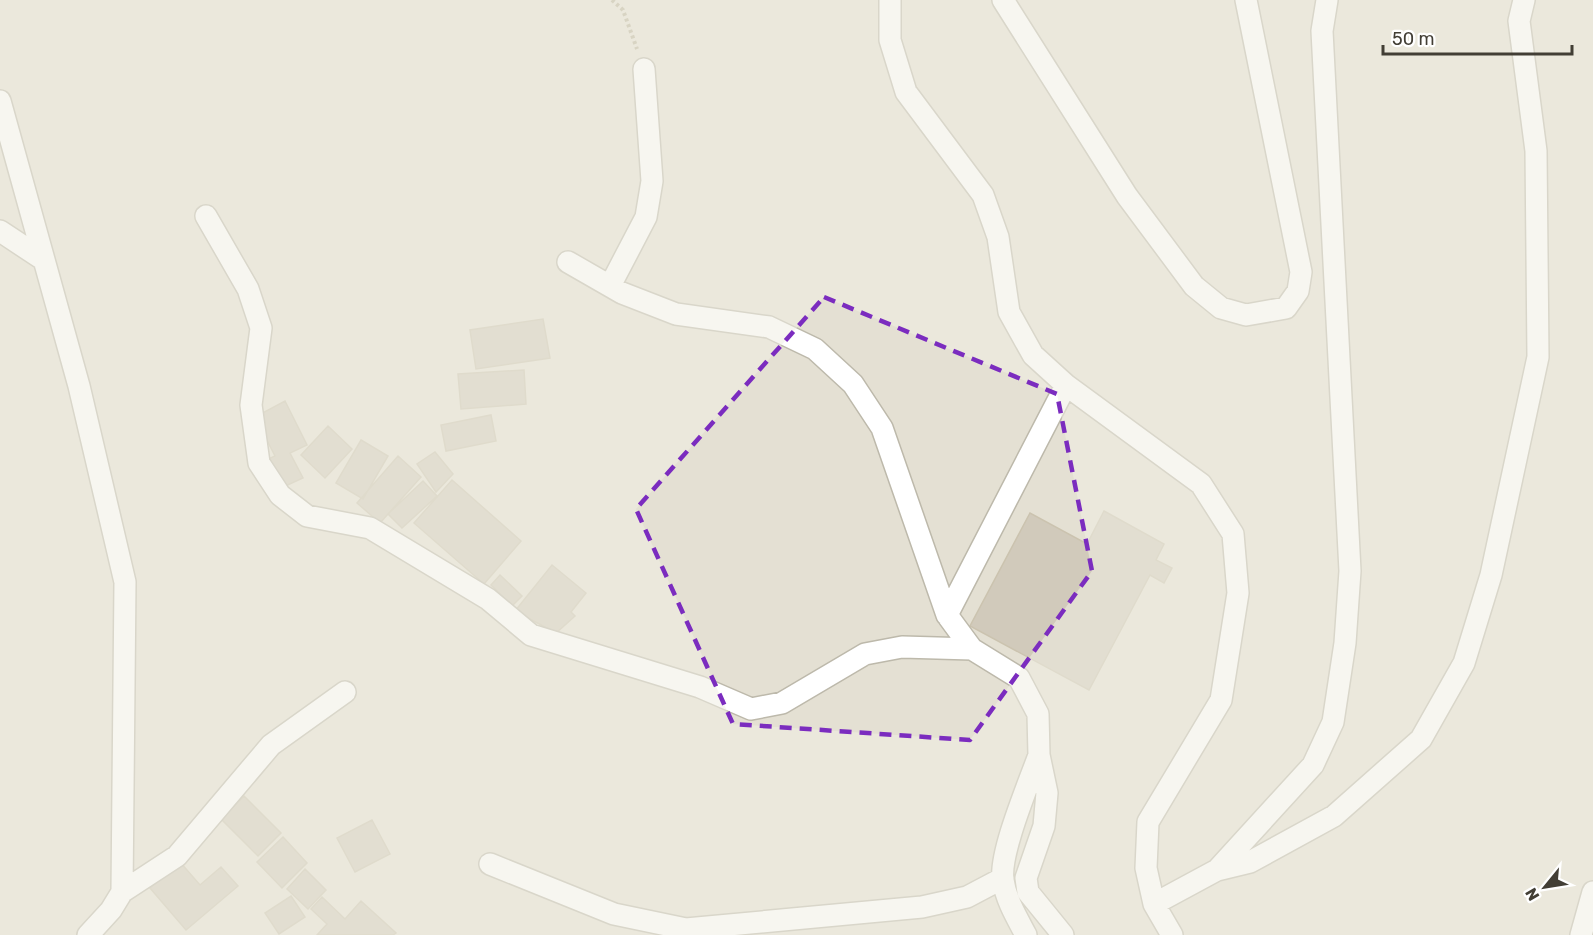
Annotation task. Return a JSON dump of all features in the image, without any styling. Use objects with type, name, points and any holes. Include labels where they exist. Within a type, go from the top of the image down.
[{"type":"street","points":[[890,0],[890,40],[906,92],[983,195],[998,237],[1009,312],[1034,355],[1066,385],[1201,484],[1233,534],[1238,593],[1221,700],[1149,822],[1146,868],[1154,904],[1172,935]]},
{"type":"street","points":[[1004,0],[1127,196],[1194,286],[1221,308],[1246,315],[1286,308],[1298,291],[1301,272],[1246,0]]},
{"type":"street","points":[[1217,870],[1313,765],[1333,722],[1345,643],[1350,571],[1322,31],[1327,0]]},
{"type":"street","points":[[1154,904],[1217,870],[1250,862],[1334,816],[1421,739],[1464,663],[1491,575],[1538,357],[1536,152],[1519,21],[1524,0]]},
{"type":"street","points":[[610,286],[646,217],[650,190],[644,69]]},
{"type":"street","points":[[0,101],[79,386],[125,582],[122,892]]},
{"type":"street","points":[[206,216],[248,289],[261,328],[252,405],[259,463],[280,495],[307,516],[370,528],[488,599],[531,635],[700,687],[751,709],[782,703],[865,654],[902,647],[972,649]]},
{"type":"street","points":[[0,231],[44,260]]},
{"type":"street","points":[[568,262],[621,293],[676,314],[769,327],[815,349],[853,384],[882,428],[947,615],[972,649],[1019,678],[1038,714],[1039,755],[1047,793],[1044,826],[1026,878],[1028,892],[1063,935]]},
{"type":"street","points":[[947,615],[1066,385]]},
{"type":"street","points":[[88,935],[111,910],[122,892],[177,856],[271,745],[345,693]]},
{"type":"street","points":[[1026,935],[1011,908],[1003,878],[1011,832],[1039,755]]},
{"type":"street","points":[[490,864],[614,914],[686,932],[922,907],[967,897],[1003,878]]},
{"type":"street","points":[[1581,935],[1593,892]]},
{"type":"path","points":[[612,0],[623,10],[644,69]]},
{"type":"highlighted area","points":[[824,297],[1057,394],[1092,571],[970,740],[733,724],[636,509]]},
{"type":"shaded area","points":[[0,0],[1593,0],[1593,935],[0,935]]},
{"type":"building","points":[[543,319],[550,358],[476,369],[470,330]]},
{"type":"building","points":[[524,370],[526,404],[461,409],[458,374]]},
{"type":"building","points":[[285,401],[307,445],[290,453],[303,478],[281,488],[262,462],[275,456],[255,417]]},
{"type":"building","points":[[491,415],[496,441],[446,451],[441,425]]},
{"type":"building","points":[[328,426],[352,449],[325,478],[301,455]]},
{"type":"building","points":[[361,440],[388,456],[363,499],[336,483]]},
{"type":"building","points":[[435,452],[453,474],[436,492],[417,464]]},
{"type":"building","points":[[398,456],[421,477],[380,523],[357,503]]},
{"type":"building","points":[[452,480],[521,541],[484,584],[414,523]]},
{"type":"building","points":[[423,481],[437,496],[402,528],[388,514]]},
{"type":"building","points":[[1104,511],[1164,544],[1156,560],[1172,568],[1164,583],[1150,575],[1089,690],[970,626],[1030,513],[1087,544]]},
{"type":"building","points":[[552,565],[586,593],[571,612],[575,616],[556,633],[515,611]]},
{"type":"building","points":[[500,575],[522,596],[512,606],[491,585]]},
{"type":"building","points":[[244,796],[281,833],[258,856],[221,819]]},
{"type":"building","points":[[372,820],[390,854],[355,872],[337,838]]},
{"type":"building","points":[[283,837],[307,863],[282,888],[257,862]]},
{"type":"building","points":[[180,862],[200,885],[221,867],[238,886],[186,930],[150,888]]},
{"type":"building","points":[[305,869],[326,890],[308,909],[287,889]]},
{"type":"building","points":[[291,896],[305,917],[279,934],[265,913]]},
{"type":"building","points":[[322,897],[345,919],[361,901],[396,933],[393,935],[317,935],[327,924],[311,909]]}]
